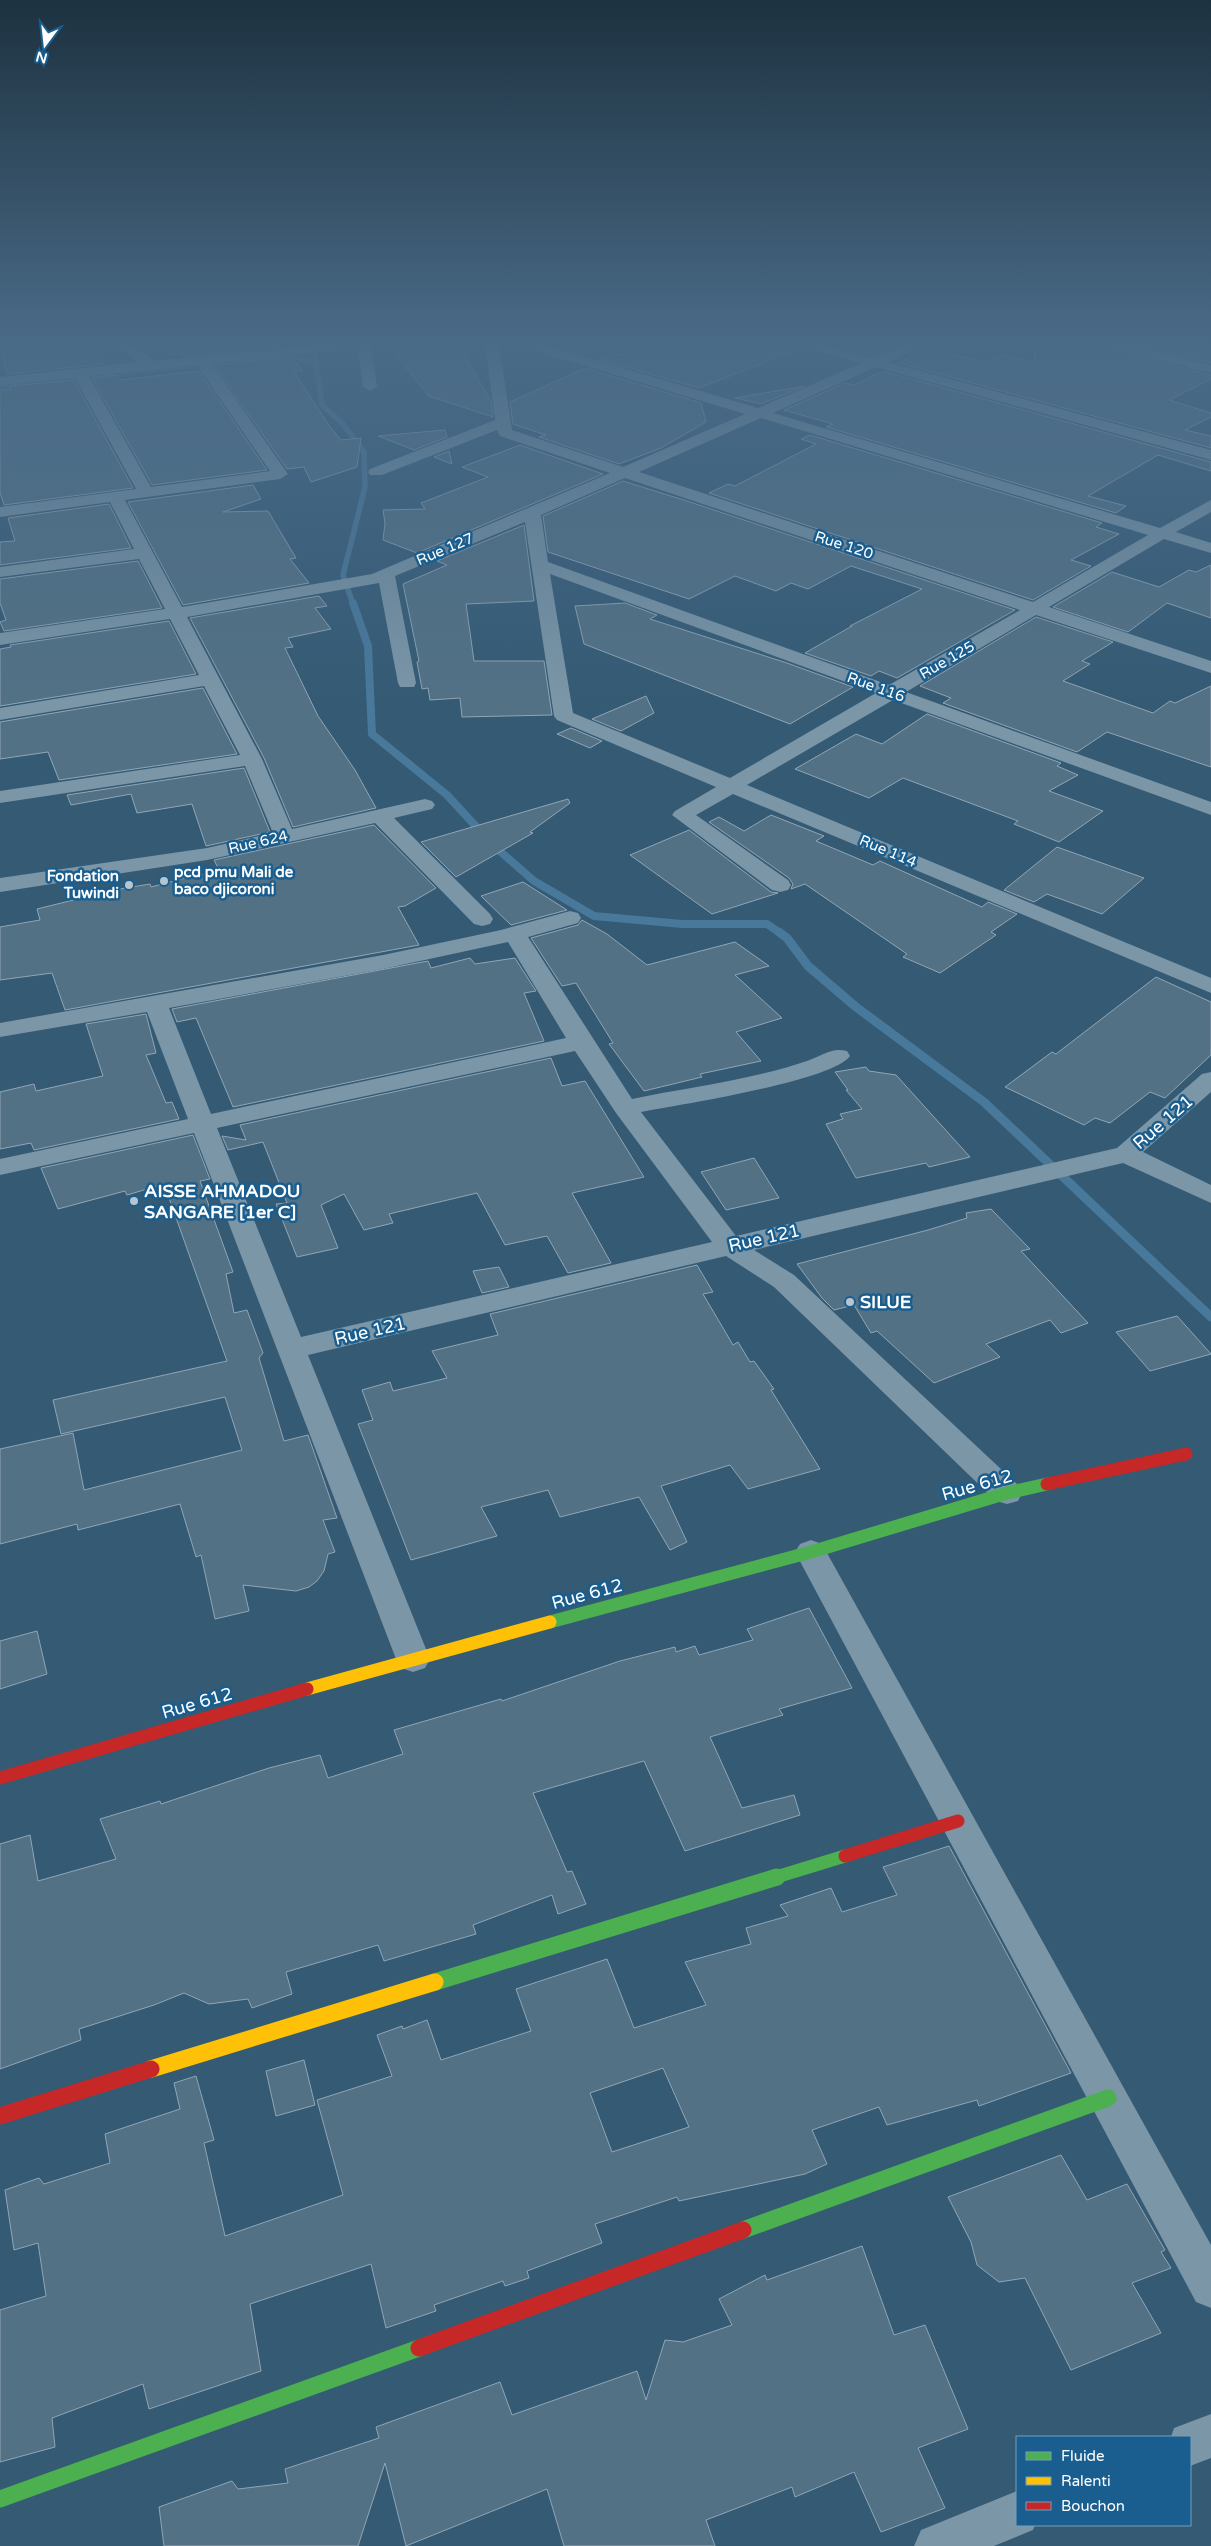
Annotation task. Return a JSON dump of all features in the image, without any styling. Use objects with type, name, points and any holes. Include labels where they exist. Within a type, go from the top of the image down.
[{"type":"street","points":[[130,463],[146,492]]},
{"type":"street","points":[[0,512],[280,474],[272,463]]},
{"type":"street","points":[[376,472],[399,463]]},
{"type":"street","name":"Rue 120","points":[[596,463],[1211,667]]},
{"type":"street","name":"Rue 127","points":[[0,639],[177,613],[367,580],[386,574],[532,513],[645,463]]},
{"type":"street","points":[[928,463],[1211,548]]},
{"type":"street","points":[[115,496],[252,759],[284,835]]},
{"type":"street","name":"Rue 125","points":[[780,884],[682,815],[1211,506]]},
{"type":"street","points":[[532,513],[541,565]]},
{"type":"street","points":[[0,572],[144,553]]},
{"type":"street","name":"Rue 116","points":[[541,565],[1211,810]]},
{"type":"street","name":"Rue 114","points":[[541,565],[564,716],[1211,986]]},
{"type":"street","points":[[386,574],[407,683]]},
{"type":"street","points":[[0,714],[212,679]]},
{"type":"street","points":[[0,797],[252,759]]},
{"type":"street","name":"Rue 624","points":[[0,885],[83,871],[207,854],[284,835],[381,817],[425,805]]},
{"type":"street","points":[[381,817],[482,919]]},
{"type":"street","points":[[0,1030],[279,982],[515,935],[570,918]]},
{"type":"street","points":[[515,935],[581,1042],[625,1108],[729,1246],[784,1282],[1007,1493]]},
{"type":"street","points":[[155,1002],[413,1659]]},
{"type":"street","points":[[0,1167],[581,1042]]},
{"type":"street","points":[[625,1108],[768,1079],[817,1066],[838,1056]]},
{"type":"street","name":"Rue 121","points":[[292,1349],[1126,1154],[1211,1080]]},
{"type":"street","points":[[1126,1154],[1211,1195]]},
{"type":"street","name":"Rue 612","points":[[0,1778],[413,1659],[811,1552],[1007,1493],[1186,1454]]},
{"type":"street","points":[[811,1552],[1211,2287]]},
{"type":"street","points":[[0,2116],[958,1821]]},
{"type":"street","points":[[0,2499],[1108,2098]]},
{"type":"street","points":[[1191,2444],[1211,2436]]},
{"type":"street","points":[[936,2546],[1016,2514]]},
{"type":"building","points":[[0,463],[119,463],[133,488],[4,505],[0,493]]},
{"type":"building","points":[[140,463],[262,463],[267,470],[152,485]]},
{"type":"building","points":[[283,463],[358,463],[357,467],[311,482],[304,467],[287,469]]},
{"type":"building","points":[[473,463],[571,463],[603,474],[417,553],[383,540],[385,523],[383,510],[425,509],[421,503],[488,477],[462,467]]},
{"type":"building","points":[[780,463],[902,463],[1102,523],[1096,527],[1119,534],[1071,560],[1091,566],[1033,600],[709,493],[728,484],[735,486]]},
{"type":"building","points":[[947,463],[1145,463],[1088,496],[1126,506],[1116,513]]},
{"type":"building","points":[[1184,463],[1211,463],[1211,471]]},
{"type":"building","points":[[623,481],[1015,610],[897,678],[879,671],[871,676],[805,653],[852,626],[850,626],[922,589],[851,566],[808,589],[791,583],[776,591],[735,576],[689,599],[548,552],[543,516]]},
{"type":"building","points":[[253,485],[261,499],[223,512],[268,511],[296,558],[290,559],[309,583],[183,605],[128,502]]},
{"type":"building","points":[[109,504],[131,548],[0,565],[0,542],[15,541],[8,518]]},
{"type":"building","points":[[524,525],[534,601],[466,604],[474,661],[544,661],[552,715],[462,717],[460,698],[430,700],[428,688],[422,689],[417,662],[419,661],[403,584],[447,565],[437,561]]},
{"type":"building","points":[[138,561],[162,608],[4,631],[0,622],[6,620],[0,603],[0,579]]},
{"type":"building","points":[[1211,565],[1211,618],[1167,603],[1128,632],[1053,607],[1112,572],[1159,587],[1189,570],[1196,572]]},
{"type":"building","points":[[319,596],[327,606],[315,608],[331,629],[288,638],[293,647],[285,648],[318,716],[355,770],[376,808],[293,827],[264,758],[190,618]]},
{"type":"building","points":[[625,603],[657,615],[650,619],[787,663],[853,687],[790,724],[584,644],[575,606]]},
{"type":"building","points":[[1036,617],[1113,642],[1082,661],[1090,664],[1063,681],[1153,713],[1170,701],[1175,703],[1211,686],[1211,767],[1107,732],[1077,752],[943,703],[951,698],[920,686]]},
{"type":"building","points":[[169,621],[196,674],[0,706],[0,649],[11,647],[10,645]]},
{"type":"building","points":[[203,688],[237,754],[59,780],[48,752],[0,759],[0,722]]},
{"type":"building","points":[[646,696],[654,713],[621,731],[592,719]]},
{"type":"building","points":[[927,714],[1061,763],[1057,766],[1078,775],[1049,791],[1103,811],[1059,842],[1014,824],[1018,821],[903,778],[869,798],[795,769],[856,734],[882,744]]},
{"type":"building","points":[[571,728],[602,741],[590,748],[557,734]]},
{"type":"building","points":[[244,768],[270,832],[206,846],[192,804],[137,813],[131,794],[71,805],[67,795]]},
{"type":"building","points":[[568,799],[570,803],[530,832],[533,833],[456,877],[421,842]]},
{"type":"building","points":[[771,815],[824,836],[816,841],[873,865],[880,861],[982,907],[988,902],[1017,914],[991,932],[996,935],[940,973],[903,957],[907,954],[805,884],[791,889],[793,884],[789,878],[709,822],[719,817],[744,831]]},
{"type":"building","points":[[374,825],[436,888],[405,906],[398,907],[419,945],[65,1010],[52,973],[0,980],[0,927],[40,920],[37,909],[114,890],[150,884],[151,887],[197,875],[216,873],[215,871],[219,870],[214,860]]},
{"type":"building","points":[[689,830],[771,892],[778,893],[712,914],[630,855]]},
{"type":"building","points":[[1057,847],[1144,878],[1102,914],[1047,894],[1034,902],[1004,890]]},
{"type":"building","points":[[523,882],[567,910],[511,925],[481,896]]},
{"type":"building","points":[[582,920],[607,934],[647,965],[735,942],[769,966],[735,975],[782,1018],[736,1032],[761,1061],[700,1074],[702,1077],[644,1091],[609,1044],[613,1043],[576,983],[562,986],[531,938],[578,925]]},
{"type":"building","points":[[470,958],[475,964],[515,958],[536,991],[524,993],[544,1041],[233,1107],[196,1018],[177,1022],[172,1009],[428,961],[431,968]]},
{"type":"building","points":[[1156,977],[1211,1002],[1211,1055],[1165,1098],[1150,1092],[1110,1123],[1095,1118],[1084,1125],[1005,1087],[1052,1052],[1056,1054]]},
{"type":"building","points":[[146,1014],[156,1053],[146,1055],[166,1103],[172,1102],[179,1119],[34,1150],[31,1143],[0,1149],[0,1092],[34,1084],[36,1091],[103,1076],[86,1024]]},
{"type":"building","points":[[551,1058],[562,1086],[585,1081],[644,1177],[572,1193],[611,1263],[568,1273],[547,1236],[505,1245],[477,1193],[389,1214],[393,1223],[364,1230],[344,1194],[321,1205],[338,1248],[297,1257],[276,1204],[287,1203],[263,1142],[228,1150],[222,1136],[246,1140],[240,1125]]},
{"type":"building","points":[[866,1067],[869,1071],[896,1075],[970,1157],[929,1167],[926,1163],[856,1178],[826,1124],[843,1119],[840,1114],[862,1109],[846,1090],[848,1090],[835,1072]]},
{"type":"building","points":[[193,1135],[210,1179],[200,1181],[233,1272],[226,1274],[234,1313],[247,1310],[263,1353],[259,1358],[284,1441],[308,1435],[337,1518],[323,1520],[335,1552],[328,1554],[324,1571],[317,1581],[309,1587],[296,1591],[243,1585],[249,1611],[215,1619],[201,1555],[196,1557],[180,1504],[78,1530],[77,1524],[0,1544],[0,1449],[73,1433],[84,1490],[242,1450],[225,1397],[61,1434],[53,1400],[227,1361],[164,1184],[127,1195],[125,1191],[58,1209],[41,1168]]},
{"type":"building","points":[[754,1158],[779,1198],[726,1210],[701,1172]]},
{"type":"building","points":[[991,1209],[1030,1249],[1021,1251],[1088,1323],[1061,1333],[1050,1320],[986,1344],[1000,1357],[934,1383],[877,1331],[871,1333],[854,1305],[834,1310],[822,1298],[797,1264],[928,1230],[967,1218],[966,1213]]},
{"type":"building","points":[[697,1265],[713,1292],[703,1294],[733,1345],[738,1342],[750,1362],[754,1361],[774,1389],[771,1390],[820,1469],[748,1489],[730,1465],[661,1486],[687,1542],[670,1550],[639,1497],[560,1517],[548,1490],[481,1507],[497,1536],[411,1560],[358,1424],[373,1420],[362,1390],[390,1382],[393,1391],[447,1378],[432,1351],[498,1335],[490,1314]]},
{"type":"building","points":[[499,1267],[509,1287],[482,1293],[473,1271]]},
{"type":"building","points":[[1177,1316],[1211,1354],[1150,1371],[1116,1332]]},
{"type":"building","points":[[809,1608],[852,1688],[779,1709],[783,1715],[710,1737],[742,1808],[794,1795],[800,1815],[685,1851],[644,1761],[533,1793],[567,1872],[572,1871],[586,1904],[558,1914],[552,1895],[473,1925],[476,1934],[384,1961],[378,1945],[286,1972],[292,1994],[252,2008],[248,1999],[209,2004],[184,1993],[154,2005],[79,2029],[81,2040],[0,2069],[0,1844],[30,1835],[38,1881],[116,1859],[100,1819],[160,1801],[161,1804],[269,1768],[320,1755],[328,1778],[403,1754],[394,1730],[501,1699],[502,1701],[620,1661],[675,1647],[676,1652],[695,1646],[699,1655],[753,1640],[747,1629]]},
{"type":"building","points":[[37,1631],[47,1674],[0,1689],[0,1641]]},
{"type":"building","points":[[949,1846],[1071,2073],[979,2106],[977,2100],[887,2125],[879,2107],[812,2130],[827,2164],[805,2174],[679,2201],[677,2197],[595,2224],[602,2243],[527,2271],[529,2278],[505,2286],[503,2281],[434,2305],[436,2311],[386,2328],[371,2264],[250,2304],[261,2371],[149,2409],[143,2384],[52,2418],[55,2447],[0,2462],[0,2310],[46,2296],[38,2243],[14,2250],[5,2190],[39,2178],[44,2184],[110,2163],[105,2134],[180,2109],[174,2083],[196,2076],[214,2140],[204,2143],[225,2236],[343,2195],[317,2100],[392,2076],[377,2035],[402,2026],[403,2029],[427,2020],[441,2060],[531,2031],[516,1989],[607,1959],[634,2028],[706,2005],[685,1962],[751,1944],[746,1928],[788,1916],[780,1905],[831,1888],[842,1912],[897,1895],[883,1867]],"holes":[[[663,2068],[689,2127],[612,2152],[590,2093]]]},
{"type":"building","points":[[304,2060],[315,2105],[276,2116],[266,2071]]},
{"type":"building","points":[[1061,2155],[1087,2200],[1127,2184],[1165,2250],[1161,2252],[1171,2268],[1132,2283],[1161,2333],[1071,2370],[1025,2278],[999,2282],[977,2265],[971,2242],[948,2197]]},
{"type":"building","points":[[862,2246],[894,2335],[925,2325],[968,2429],[918,2448],[945,2508],[881,2532],[854,2472],[795,2497],[792,2487],[706,2520],[715,2546],[564,2546],[547,2489],[406,2546],[385,2463],[358,2546],[164,2546],[159,2507],[232,2481],[238,2489],[288,2483],[285,2469],[379,2438],[376,2427],[500,2382],[512,2415],[637,2371],[646,2400],[665,2340],[683,2342],[732,2325],[719,2299],[765,2275],[767,2280]]},
{"type":"waterway","points":[[353,604],[343,575],[365,487],[364,463]]},
{"type":"waterway","points":[[353,603],[368,646],[372,734],[447,795],[494,846],[534,881],[594,916],[682,924],[767,924],[780,933]]},
{"type":"waterway","points":[[779,932],[787,938],[808,966],[856,1007],[984,1102],[1211,1317]]},
{"type":"traffic: fast","points":[[550,1622],[811,1552],[1007,1493],[1047,1484]]},
{"type":"traffic: fast","points":[[435,1982],[845,1856]]},
{"type":"traffic: fast","points":[[743,2230],[1108,2098]]},
{"type":"traffic: fast","points":[[0,2499],[419,2348]]},
{"type":"traffic: slow","points":[[307,1689],[550,1622]]},
{"type":"traffic: slow","points":[[151,2069],[435,1982]]},
{"type":"traffic: jam","points":[[1047,1484],[1186,1454]]},
{"type":"traffic: jam","points":[[0,1778],[307,1689]]},
{"type":"traffic: jam","points":[[845,1856],[958,1821]]},
{"type":"traffic: jam","points":[[0,2116],[151,2069]]},
{"type":"traffic: jam","points":[[419,2348],[743,2230]]},
{"type":"place","name":"pcd pmu Mali de baco djicoroni","points":[[164,881]]},
{"type":"place","name":"Fondation Tuwindi","points":[[129,885]]},
{"type":"place","name":"AISSE AHMADOU SANGARE [1er C]","points":[[134,1201]]},
{"type":"place","name":"SILUE","points":[[850,1302]]}]
